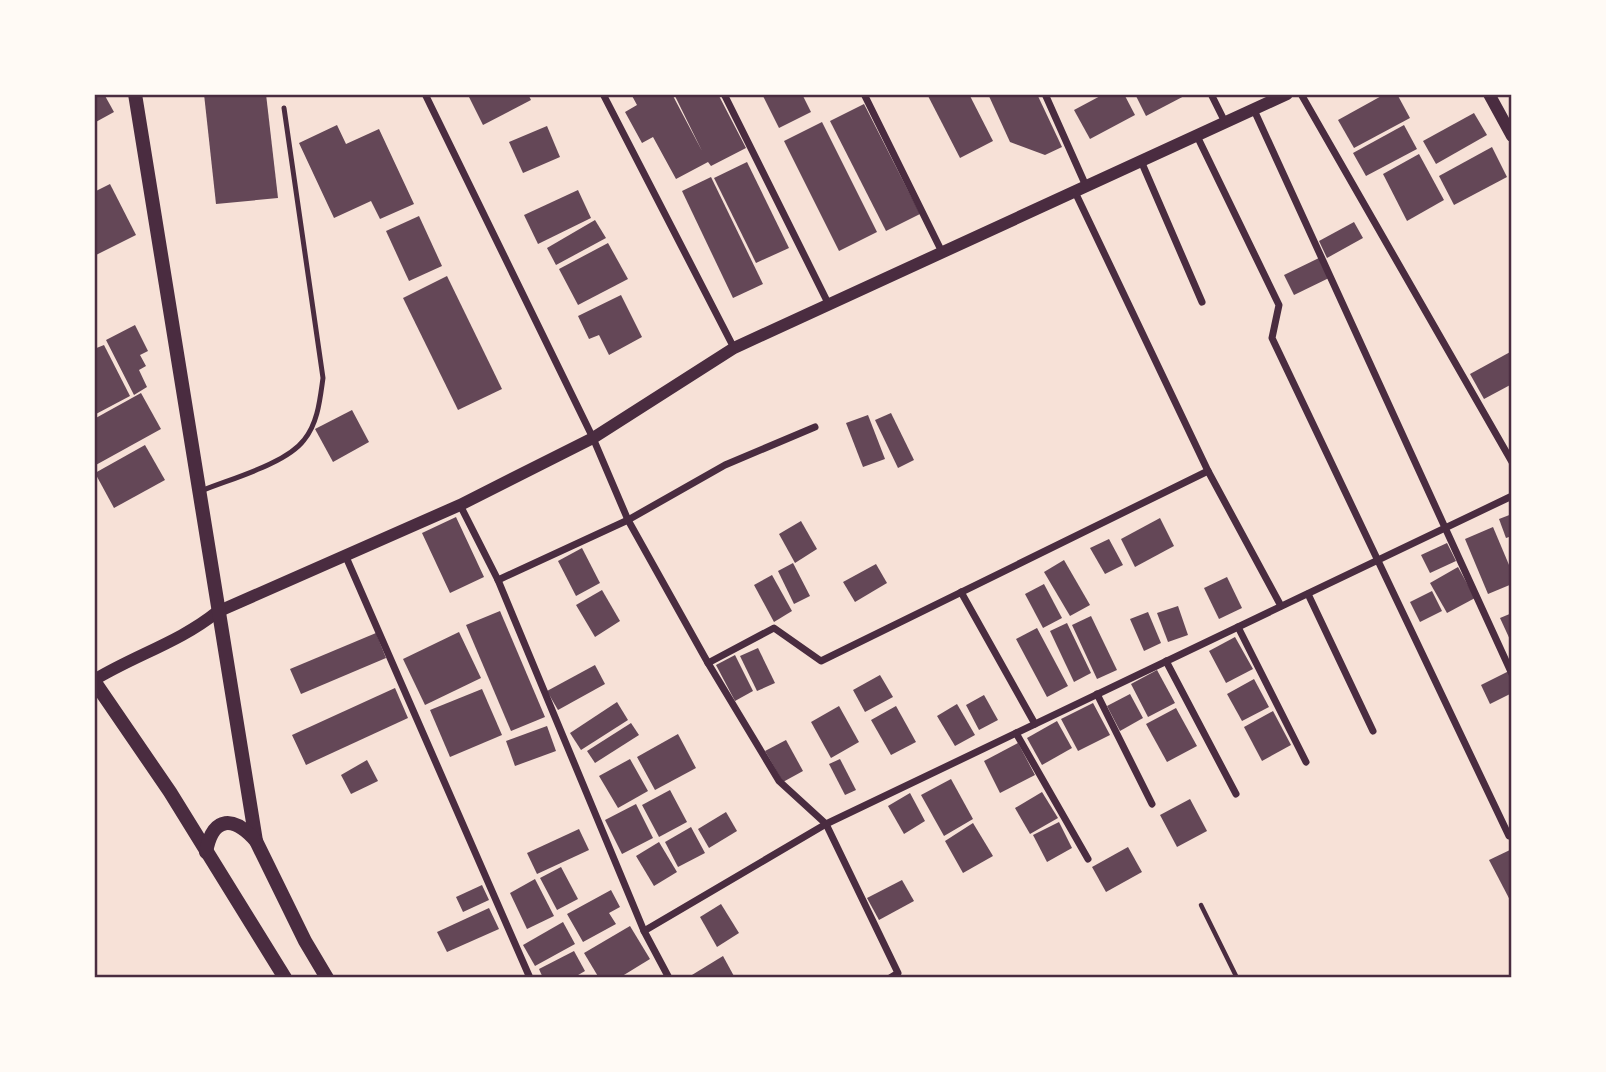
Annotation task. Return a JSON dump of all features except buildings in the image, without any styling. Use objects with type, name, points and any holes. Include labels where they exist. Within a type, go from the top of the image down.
[{"type":"main road","points":[[135,94],[256,841]]},
{"type":"main road","points":[[94,681],[285,978]]},
{"type":"main road","points":[[206,852],[213,831],[226,823],[234,822],[245,828],[256,841],[305,941],[327,978]]},
{"type":"street","points":[[425,94],[593,438],[628,520],[708,663],[779,781],[826,824],[898,973],[890,978]]},
{"type":"street","points":[[603,94],[734,348]]},
{"type":"street","points":[[724,94],[829,305]]},
{"type":"street","points":[[864,94],[942,252]]},
{"type":"street","points":[[1045,94],[1081,189],[1208,471],[1281,606]]},
{"type":"street","points":[[1211,94],[1225,122]]},
{"type":"street","points":[[94,681],[122,663],[192,633],[218,612],[460,505],[593,438],[734,348],[1287,94]]},
{"type":"street","points":[[1301,94],[1511,462]]},
{"type":"street","points":[[1489,94],[1511,136]]},
{"type":"street","points":[[1254,110],[1511,674]]},
{"type":"street","points":[[1197,136],[1279,305],[1272,338],[1509,836],[1511,835]]},
{"type":"street","points":[[1141,161],[1202,302]]},
{"type":"street","points":[[498,580],[628,520],[725,465],[815,427]]},
{"type":"street","points":[[708,663],[774,628],[821,661],[1208,471]]},
{"type":"street","points":[[643,931],[826,824],[1511,496]]},
{"type":"street","points":[[460,505],[498,580],[643,931],[669,978]]},
{"type":"street","points":[[346,557],[530,978]]},
{"type":"street","points":[[961,592],[1035,724]]},
{"type":"street","points":[[1308,594],[1373,730]]},
{"type":"street","points":[[1238,627],[1306,762]]},
{"type":"street","points":[[1166,661],[1236,794]]},
{"type":"street","points":[[1097,694],[1152,804]]},
{"type":"street","points":[[1016,733],[1088,859]]},
{"type":"lane","points":[[198,492],[282,458],[304,441],[317,413],[323,378],[284,108]]},
{"type":"path","points":[[1201,905],[1237,978]]}]
